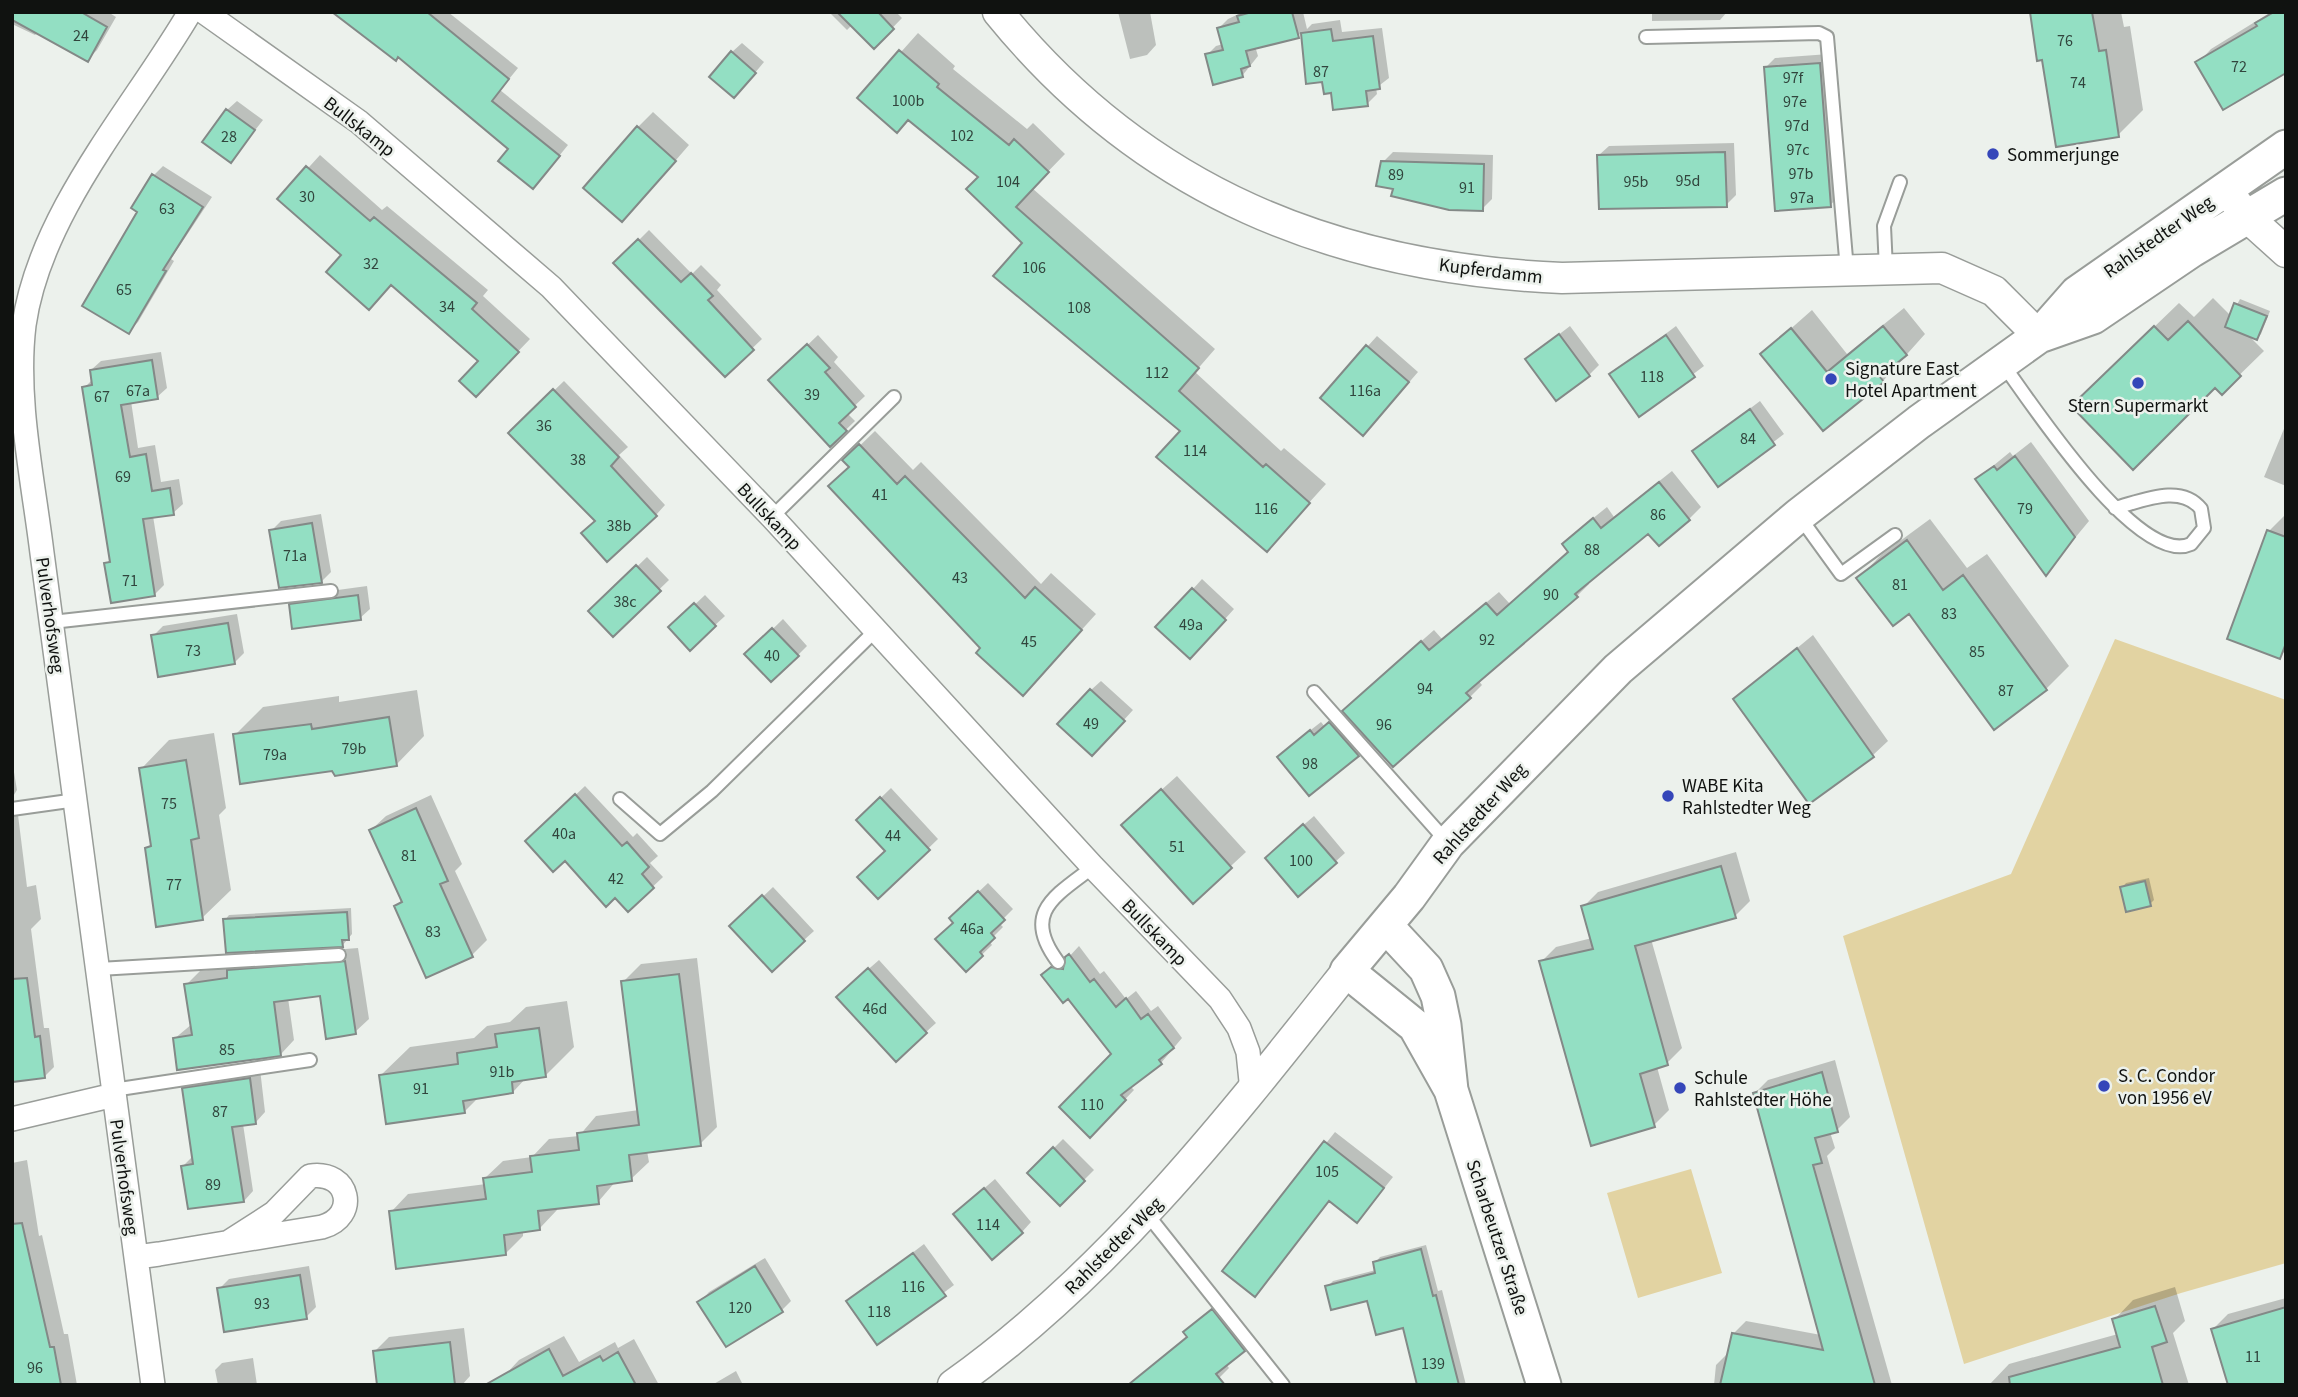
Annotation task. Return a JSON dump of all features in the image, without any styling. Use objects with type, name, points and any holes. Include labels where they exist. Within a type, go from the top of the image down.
[{"type":"main road","name":"Rahlstedter Weg","points":[[1347,971],[1386,926],[1448,843],[1618,669],[1799,515],[2039,336],[2077,293],[2286,148]]},
{"type":"main road","name":"Rahlstedter Weg","points":[[2039,336],[2093,317],[2246,216],[2286,194]]},
{"type":"main road","name":"Scharbeutzer Straße","points":[[1386,926],[1426,969],[1438,996],[1451,1090],[1544,1385]]},
{"type":"main road","name":"Scharbeutzer Straße","points":[[1347,971],[1415,1026],[1451,1090]]},
{"type":"street","name":"Pulverhofsweg","points":[[153,1385],[25,417],[22,363],[30,294],[40,260],[60,216],[190,12]]},
{"type":"street","name":"Bullskamp","points":[[204,12],[359,122],[551,287],[772,517],[1093,867],[1220,999],[1239,1028],[1248,1052],[1252,1091]]},
{"type":"street","name":"Kupferdamm","points":[[998,12],[1049,71],[1113,128],[1187,178],[1232,203],[1320,238],[1400,257],[1502,275],[1562,278],[1942,268],[1994,291],[2039,336]]},
{"type":"street","points":[[2286,186],[2234,183],[2246,216],[2286,252]]},
{"type":"street","name":"Rahlstedter Weg","points":[[953,1385],[1040,1316],[1147,1214],[1252,1091],[1347,971]]},
{"type":"street","points":[[12,1119],[113,1093]]},
{"type":"street","name":"Pulverhofsweg","points":[[137,1258],[331,1225],[345,1207],[341,1185],[333,1177],[310,1176],[274,1213],[229,1242]]},
{"type":"lane","points":[[1646,37],[1819,33],[1828,37],[1847,270]]},
{"type":"lane","points":[[1886,269],[1884,226],[1900,182]]},
{"type":"lane","points":[[2001,363],[2090,482],[2115,508],[2150,536],[2174,548],[2191,544],[2203,528],[2201,509],[2183,496],[2165,495],[2115,508]]},
{"type":"lane","points":[[772,517],[894,397]]},
{"type":"lane","points":[[1799,515],[1841,575],[1895,534]]},
{"type":"lane","points":[[52,622],[331,591]]},
{"type":"lane","points":[[620,799],[660,834],[712,791],[877,629]]},
{"type":"lane","points":[[1314,692],[1448,843]]},
{"type":"lane","points":[[12,809],[76,800]]},
{"type":"lane","points":[[1058,962],[1046,946],[1042,915],[1046,906],[1058,894],[1093,867]]},
{"type":"lane","points":[[99,969],[339,955]]},
{"type":"lane","points":[[113,1093],[310,1060]]},
{"type":"lane","points":[[1147,1214],[1283,1385]]},
{"type":"shaded area","points":[[2115,639],[2286,700],[2286,1263],[2181,1293],[1964,1364],[1843,936],[2011,874]]},
{"type":"shaded area","points":[[1691,1169],[1722,1273],[1638,1298],[1607,1193]]},
{"type":"building","points":[[12,12],[81,12],[107,27],[88,62],[12,20]]},
{"type":"building","points":[[332,12],[427,12],[509,79],[492,101],[560,156],[533,189],[498,161],[508,149],[398,57],[396,61]]},
{"type":"building","points":[[837,12],[878,12],[894,29],[874,49]]},
{"type":"building","points":[[1252,12],[1292,12],[1299,38],[1246,51],[1250,66],[1241,69],[1243,77],[1213,85],[1205,54],[1223,50],[1217,28],[1239,22],[1237,16]]},
{"type":"building","points":[[2030,12],[2092,12],[2099,51],[2106,50],[2119,137],[2056,147],[2042,60],[2037,61]]},
{"type":"building","points":[[2274,12],[2286,12],[2286,73],[2223,110],[2195,62],[2257,26],[2255,23]]},
{"type":"building","points":[[1331,29],[1333,41],[1373,36],[1380,89],[1366,91],[1368,106],[1333,110],[1331,93],[1324,94],[1322,82],[1306,84],[1301,33]]},
{"type":"building","points":[[899,50],[939,84],[937,87],[1009,145],[1014,139],[1049,172],[1016,207],[1199,368],[1179,391],[1263,467],[1266,464],[1310,503],[1267,552],[1156,457],[1180,431],[993,276],[1022,243],[966,189],[978,177],[908,120],[897,133],[857,98]]},
{"type":"building","points":[[731,51],[756,73],[734,98],[709,77]]},
{"type":"building","points":[[1820,63],[1831,207],[1775,211],[1764,67]]},
{"type":"building","points":[[226,109],[255,130],[231,163],[202,142]]},
{"type":"building","points":[[637,126],[676,161],[622,222],[583,188]]},
{"type":"building","points":[[1725,152],[1727,207],[1599,209],[1597,155]]},
{"type":"building","points":[[1381,161],[1484,164],[1483,211],[1449,210],[1391,196],[1393,189],[1376,186]]},
{"type":"building","points":[[306,166],[370,221],[374,217],[477,303],[472,309],[519,352],[476,397],[459,381],[478,361],[391,285],[369,310],[326,272],[341,255],[277,199]]},
{"type":"building","points":[[152,174],[203,207],[163,270],[166,271],[129,334],[82,306],[137,212],[131,208]]},
{"type":"building","points":[[638,239],[681,282],[691,273],[713,296],[708,300],[754,350],[725,377],[613,263]]},
{"type":"building","points":[[2234,303],[2267,316],[2257,340],[2225,327]]},
{"type":"building","points":[[2188,321],[2241,376],[2222,395],[2215,388],[2133,470],[2071,406],[2154,326],[2168,340]]},
{"type":"building","name":"Signature East Hotel Apartment","points":[[1883,326],[1907,355],[1880,377],[1884,382],[1823,431],[1760,354],[1791,328],[1827,372]]},
{"type":"building","points":[[1559,334],[1590,376],[1556,401],[1525,359]]},
{"type":"building","points":[[1666,335],[1695,377],[1639,417],[1609,374]]},
{"type":"building","points":[[807,344],[830,368],[825,372],[856,407],[839,423],[847,431],[830,447],[768,380]]},
{"type":"building","points":[[1366,345],[1409,382],[1363,436],[1320,398]]},
{"type":"building","points":[[152,360],[158,399],[121,405],[130,457],[146,454],[152,491],[170,488],[174,515],[143,519],[155,596],[111,603],[104,563],[110,562],[82,387],[92,385],[90,370]]},
{"type":"building","points":[[553,389],[619,457],[611,466],[657,516],[607,562],[581,533],[595,521],[508,433]]},
{"type":"building","points":[[1750,409],[1775,445],[1718,487],[1692,451]]},
{"type":"building","points":[[859,444],[897,484],[905,476],[1025,598],[1035,587],[1082,630],[1023,696],[976,653],[980,648],[828,486],[849,467],[842,460]]},
{"type":"building","points":[[2015,456],[2075,537],[2046,576],[1975,479],[1994,466],[1997,470]]},
{"type":"building","points":[[1659,482],[1690,520],[1659,546],[1648,534],[1575,594],[1578,597],[1466,693],[1471,698],[1393,767],[1342,711],[1421,641],[1429,650],[1486,603],[1497,615],[1568,552],[1562,544],[1593,518],[1601,528]]},
{"type":"building","points":[[312,523],[322,583],[279,588],[269,530]]},
{"type":"building","points":[[2267,530],[2286,537],[2286,643],[2280,659],[2227,639]]},
{"type":"building","points":[[1907,540],[1943,590],[1963,575],[2047,690],[1994,730],[1909,614],[1893,626],[1856,578]]},
{"type":"building","points":[[636,565],[661,591],[613,637],[588,611]]},
{"type":"building","points":[[1192,588],[1226,620],[1190,659],[1155,627]]},
{"type":"building","points":[[358,595],[361,620],[292,629],[289,604]]},
{"type":"building","points":[[694,603],[716,626],[690,651],[668,627]]},
{"type":"building","points":[[228,623],[235,664],[158,677],[151,635]]},
{"type":"building","points":[[772,628],[799,656],[771,682],[744,654]]},
{"type":"building","points":[[1797,648],[1874,757],[1809,804],[1733,699]]},
{"type":"building","points":[[1090,689],[1125,721],[1092,756],[1057,724]]},
{"type":"building","points":[[389,717],[397,766],[335,776],[332,771],[240,784],[233,734],[311,724],[312,729]]},
{"type":"building","points":[[1329,722],[1359,756],[1309,796],[1277,757],[1310,730],[1314,735]]},
{"type":"building","points":[[186,760],[199,838],[191,840],[203,920],[156,927],[145,848],[151,846],[139,768]]},
{"type":"building","points":[[1161,789],[1232,868],[1193,904],[1121,825]]},
{"type":"building","points":[[575,794],[622,846],[627,842],[649,867],[642,874],[654,888],[628,912],[615,898],[606,907],[565,861],[553,872],[525,841]]},
{"type":"building","points":[[880,797],[930,850],[878,899],[857,877],[885,851],[856,820]]},
{"type":"building","points":[[416,808],[448,881],[440,884],[473,957],[426,978],[394,906],[402,902],[369,830]]},
{"type":"building","points":[[1303,824],[1337,863],[1298,897],[1265,858]]},
{"type":"building","points":[[1721,866],[1736,918],[1635,946],[1668,1065],[1640,1074],[1655,1127],[1591,1146],[1539,961],[1593,949],[1581,906]]},
{"type":"building","points":[[2145,881],[2151,906],[2126,912],[2120,887]]},
{"type":"building","points":[[978,891],[1005,920],[991,933],[995,938],[980,952],[983,956],[966,972],[935,939],[953,923],[949,918]]},
{"type":"building","points":[[762,895],[805,941],[772,972],[729,926]]},
{"type":"building","points":[[347,912],[349,940],[342,940],[343,947],[226,953],[223,919]]},
{"type":"building","points":[[1069,954],[1090,982],[1094,979],[1116,1007],[1126,998],[1141,1019],[1148,1014],[1174,1048],[1159,1060],[1162,1064],[1121,1095],[1126,1100],[1090,1138],[1059,1107],[1111,1054],[1068,999],[1063,1003],[1041,975],[1051,967],[1063,969],[1065,957]]},
{"type":"building","points":[[345,961],[356,1034],[326,1039],[320,996],[274,1002],[281,1056],[177,1070],[173,1038],[192,1035],[184,984],[227,978],[227,970]]},
{"type":"building","points":[[868,968],[927,1033],[896,1062],[836,997]]},
{"type":"building","points":[[679,974],[701,1146],[629,1155],[632,1181],[597,1186],[599,1204],[538,1211],[540,1230],[504,1235],[506,1255],[396,1269],[389,1211],[486,1199],[483,1178],[532,1172],[530,1156],[579,1150],[577,1133],[639,1125],[621,981]]},
{"type":"building","points":[[27,978],[35,1037],[40,1036],[45,1078],[12,1082],[12,979]]},
{"type":"building","points":[[539,1028],[546,1077],[512,1082],[513,1093],[463,1101],[465,1113],[386,1124],[379,1075],[458,1064],[457,1053],[497,1047],[495,1034]]},
{"type":"building","points":[[1822,1072],[1838,1132],[1815,1138],[1822,1163],[1813,1165],[1875,1385],[1720,1385],[1732,1333],[1823,1350],[1753,1093]]},
{"type":"building","points":[[250,1078],[256,1124],[232,1127],[244,1202],[188,1209],[181,1166],[193,1164],[182,1088]]},
{"type":"building","points":[[1324,1141],[1384,1188],[1357,1223],[1329,1201],[1255,1297],[1222,1271]]},
{"type":"building","points":[[1053,1147],[1085,1181],[1060,1206],[1027,1173]]},
{"type":"building","points":[[984,1188],[1023,1233],[992,1260],[953,1214]]},
{"type":"building","points":[[22,1223],[61,1385],[12,1385],[12,1224]]},
{"type":"building","points":[[1421,1249],[1459,1385],[1417,1385],[1403,1328],[1376,1335],[1367,1301],[1331,1310],[1325,1286],[1375,1273],[1373,1262]]},
{"type":"building","points":[[913,1253],[946,1296],[877,1345],[846,1301]]},
{"type":"building","points":[[755,1266],[783,1312],[726,1347],[697,1302]]},
{"type":"building","points":[[300,1275],[307,1319],[224,1332],[217,1288]]},
{"type":"building","points":[[2155,1306],[2167,1342],[2152,1347],[2163,1385],[2010,1385],[2009,1377],[2120,1347],[2112,1319]]},
{"type":"building","points":[[2286,1307],[2286,1385],[2228,1385],[2211,1329]]},
{"type":"building","points":[[1212,1309],[1245,1351],[1216,1374],[1225,1385],[1128,1385],[1187,1337],[1183,1332]]},
{"type":"building","points":[[450,1342],[455,1385],[377,1385],[373,1351]]},
{"type":"building","points":[[549,1349],[563,1376],[600,1356],[603,1361],[618,1352],[636,1385],[485,1385]]},
{"type":"place","name":"Sommerjunge","points":[[1993,154]]},
{"type":"place","name":"Signature East Hotel Apartment","points":[[1831,379]]},
{"type":"place","name":"Stern Supermarkt","points":[[2138,383]]},
{"type":"place","name":"WABE Kita Rahlstedter Weg","points":[[1668,796]]},
{"type":"place","name":"S. C. Condor von 1956 eV","points":[[2104,1086]]},
{"type":"place","name":"Schule Rahlstedter Höhe","points":[[1680,1088]]}]
